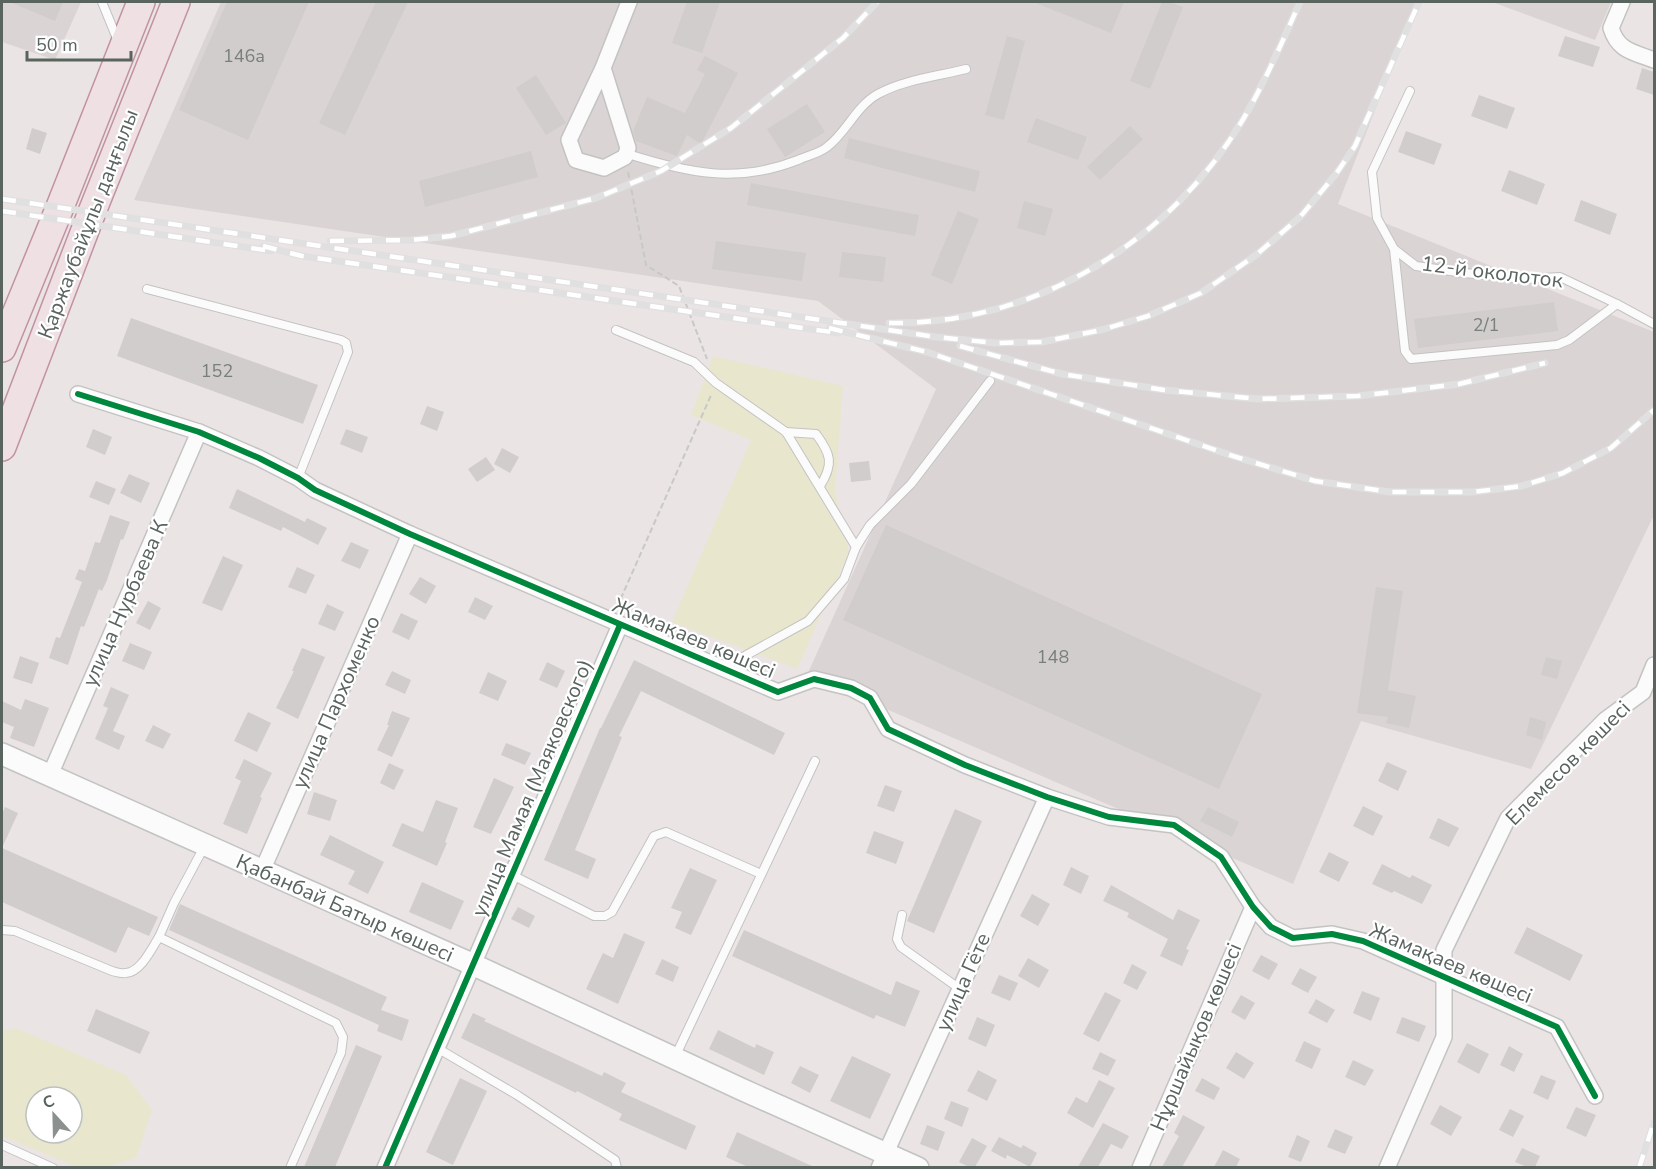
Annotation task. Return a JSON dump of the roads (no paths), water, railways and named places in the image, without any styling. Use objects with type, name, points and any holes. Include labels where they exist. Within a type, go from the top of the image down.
[{"type":"highway","name":"Қаржаубайұлы даңғылы","points":[[2,348],[141,2]]},
{"type":"highway","name":"Қаржаубайұлы даңғылы","points":[[2,447],[87,223],[176,2]]},
{"type":"main road","name":"Қабанбай Батыр көшесі","points":[[2,754],[474,965],[675,1058],[882,1160],[918,1167]]},
{"type":"street","points":[[603,68],[627,140],[626,155],[604,168],[576,160],[569,140],[603,68],[629,2]]},
{"type":"street","points":[[1622,2],[1611,28],[1614,39],[1625,49],[1654,60]]},
{"type":"street","name":"Жамақаев көшесі","points":[[78,394],[199,432],[259,458],[298,478],[315,490],[410,534],[778,692],[814,680],[850,688],[870,698],[888,729],[965,765],[1047,797],[1109,817],[1174,825],[1221,856],[1253,907],[1271,927],[1293,938],[1332,934],[1363,941],[1557,1027],[1595,1096]]},
{"type":"street","name":"улица Нурбаева К","points":[[50,775],[199,432]]},
{"type":"street","name":"улица Пархоменко","points":[[262,871],[410,534]]},
{"type":"street","name":"улица Мамая (Маяковского)","points":[[385,1167],[512,876],[616,622]]},
{"type":"street","name":"Елемесов көшесі","points":[[1387,1167],[1444,1037],[1444,950],[1508,818],[1605,720],[1643,692],[1654,665]]},
{"type":"street","name":"улица Гёте","points":[[882,1160],[1047,797]]},
{"type":"street","name":"Нұршайықов көшесі","points":[[1140,1167],[1253,907]]},
{"type":"lane","points":[[102,2],[122,48]]},
{"type":"lane","points":[[626,155],[668,166],[719,175],[776,169],[826,148],[849,124],[861,107],[878,94],[905,84],[966,69]]},
{"type":"lane","name":"12-й околоток","points":[[1394,249],[1416,266],[1526,279],[1560,277],[1617,304],[1569,340],[1557,345],[1412,359],[1405,351],[1394,249],[1377,218],[1372,172],[1410,91]]},
{"type":"lane","points":[[147,289],[342,340],[346,344],[348,352],[298,478]]},
{"type":"lane","points":[[1617,304],[1654,324]]},
{"type":"lane","points":[[616,330],[694,362],[716,383],[786,432],[856,547]]},
{"type":"lane","points":[[722,668],[808,621],[844,579],[856,547],[870,525],[911,484],[990,381]]},
{"type":"lane","points":[[786,432],[816,434],[828,450],[830,471],[820,486]]},
{"type":"lane","points":[[675,1058],[815,761]]},
{"type":"lane","points":[[512,876],[594,916],[605,916],[612,912],[654,836],[666,832],[761,874]]},
{"type":"lane","points":[[2,930],[15,931],[112,971],[127,973],[139,965],[159,937],[205,845]]},
{"type":"lane","points":[[902,915],[897,939],[901,947],[960,989]]},
{"type":"lane","points":[[159,937],[336,1023],[343,1037],[341,1053],[290,1167]]},
{"type":"lane","points":[[437,1048],[518,1095],[615,1160],[617,1167]]},
{"type":"lane","points":[[2,1145],[53,1167]]},
{"type":"railway","points":[[330,241],[412,240],[451,236],[596,198],[661,171],[731,128],[843,38],[877,2]]},
{"type":"railway","points":[[889,323],[943,320],[996,309],[1047,291],[1094,267],[1139,237],[1179,201],[1215,161],[1253,102],[1300,2]]},
{"type":"railway","points":[[2,199],[936,337],[995,343],[1042,342],[1101,330],[1148,316],[1201,293],[1256,255],[1300,217],[1336,174],[1355,146],[1419,2]]},
{"type":"railway","points":[[2,211],[271,251]]},
{"type":"railway","points":[[263,246],[302,256],[838,333]]},
{"type":"railway","points":[[829,328],[927,352],[1233,456],[1315,481],[1390,492],[1473,492],[1522,486],[1563,473],[1611,448],[1654,410]]},
{"type":"railway","points":[[960,346],[1062,374],[1164,390],[1258,399],[1358,396],[1459,384],[1545,363]]},
{"type":"railway","points":[[1639,1168],[1654,1122]]}]
